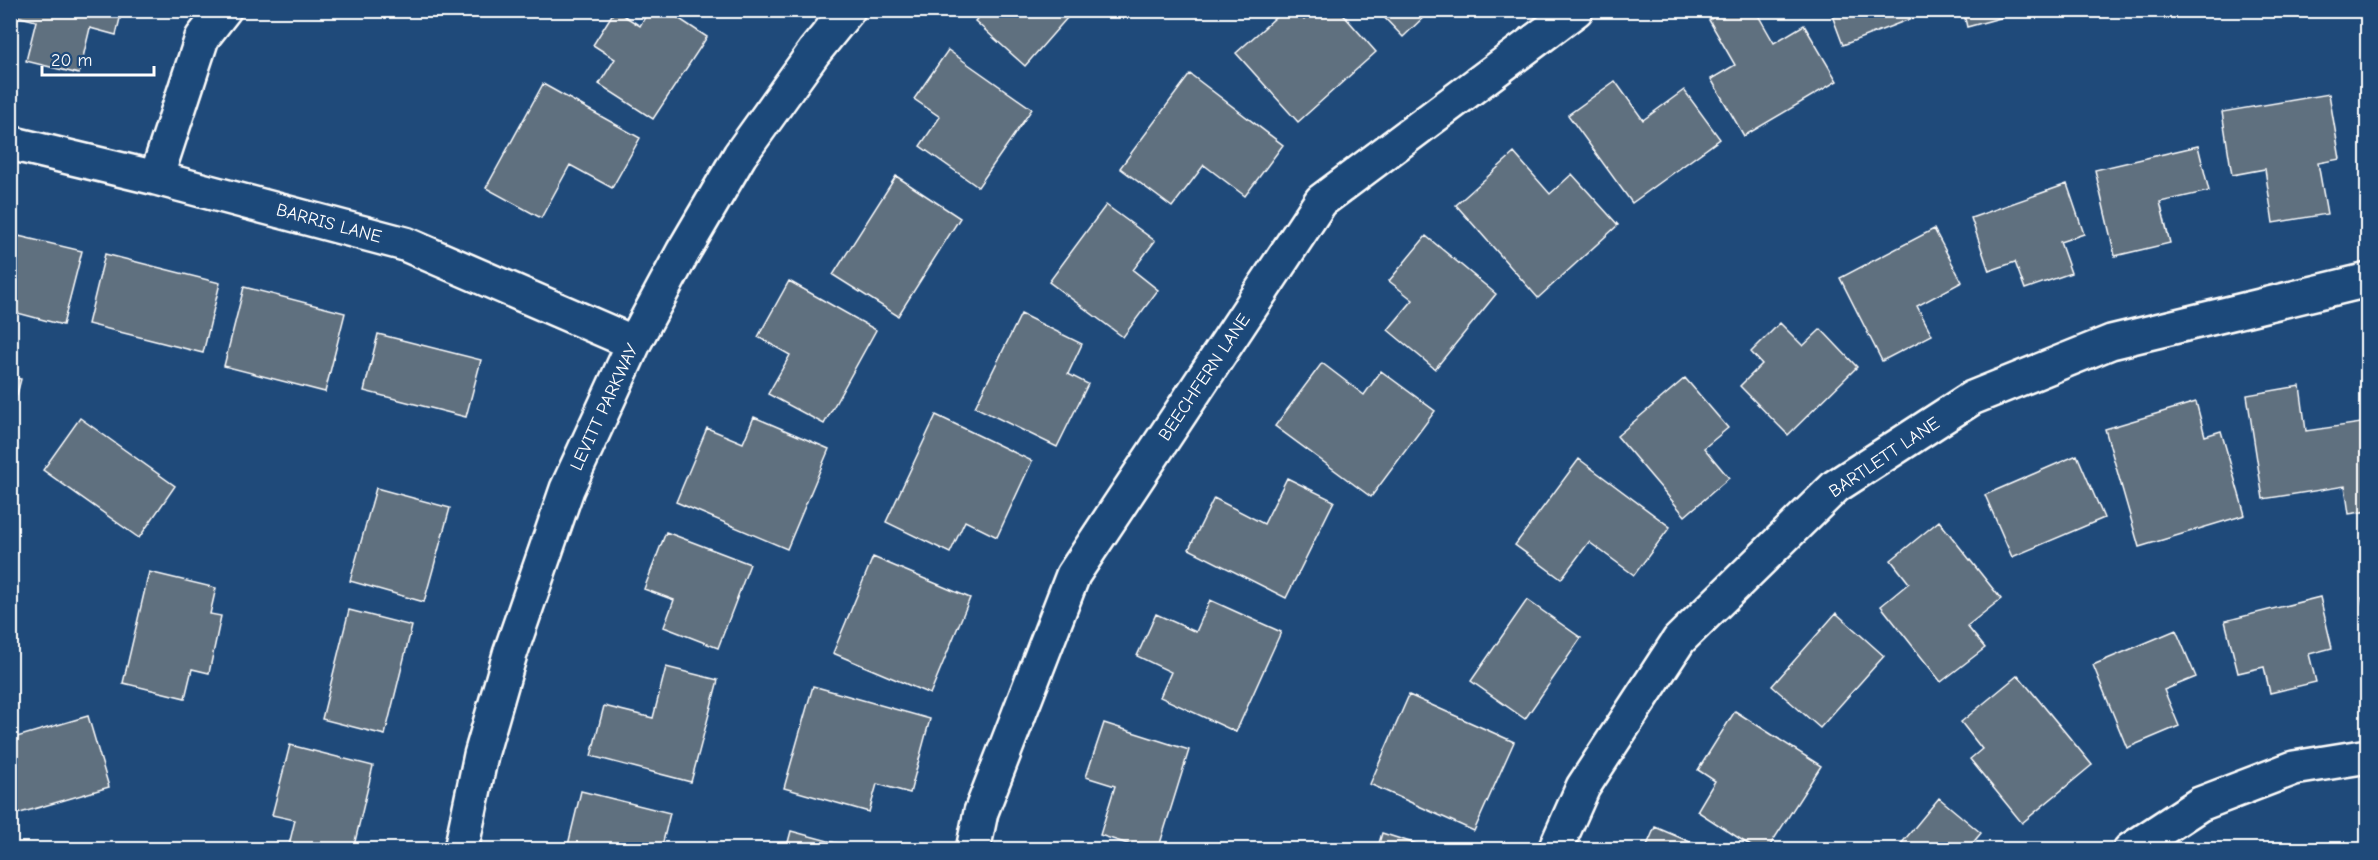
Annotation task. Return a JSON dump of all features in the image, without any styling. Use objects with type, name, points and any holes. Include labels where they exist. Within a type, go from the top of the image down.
[{"type":"street","points":[[156,178],[202,38],[224,10]]},
{"type":"street","name":"LEVITT PARKWAY","points":[[461,849],[481,755],[518,632],[567,489],[634,343],[683,252],[740,155],[848,10]]},
{"type":"street","name":"BEECHFERN LANE","points":[[974,849],[981,812],[1073,575],[1321,201],[1576,10]]},
{"type":"street","name":"BARRIS LANE","points":[[10,144],[156,178],[405,244],[634,343]]},
{"type":"street","name":"BARTLETT LANE","points":[[1555,849],[1583,787],[1679,640],[1836,486],[1972,398],[2111,342],[2367,280]]},
{"type":"street","points":[[2130,849],[2200,804],[2294,768],[2367,756]]},
{"type":"building","points":[[15,10],[122,10],[116,35],[90,28],[79,74],[26,61],[36,21],[13,15]]},
{"type":"building","points":[[615,10],[640,26],[649,10],[666,10],[707,37],[653,119],[599,84],[615,59],[593,45]]},
{"type":"building","points":[[985,10],[1074,10],[1025,66],[975,21]]},
{"type":"building","points":[[1284,10],[1296,10],[1304,20],[1314,10],[1339,10],[1376,52],[1298,122],[1236,53]]},
{"type":"building","points":[[1377,10],[1431,10],[1403,37]]},
{"type":"building","points":[[1725,10],[1755,10],[1774,43],[1804,25],[1837,81],[1744,136],[1711,79],[1735,65],[1709,20]]},
{"type":"building","points":[[1830,10],[1933,10],[1843,45]]},
{"type":"building","points":[[1963,10],[2029,10],[1967,27]]},
{"type":"building","points":[[948,50],[1032,109],[978,187],[920,146],[940,117],[914,99]]},
{"type":"building","points":[[1190,74],[1283,145],[1245,196],[1204,165],[1172,207],[1120,168]]},
{"type":"building","points":[[1615,81],[1643,120],[1684,90],[1720,139],[1632,203],[1568,115]]},
{"type":"building","points":[[543,84],[640,138],[612,188],[570,165],[541,218],[486,188]]},
{"type":"building","points":[[2329,94],[2340,159],[2318,163],[2327,214],[2273,223],[2265,169],[2232,175],[2222,112]]},
{"type":"building","points":[[2198,146],[2209,191],[2160,202],[2170,243],[2115,256],[2095,170]]},
{"type":"building","points":[[1514,153],[1550,194],[1572,174],[1618,225],[1538,298],[1456,205]]},
{"type":"building","points":[[896,176],[960,218],[898,316],[833,275]]},
{"type":"building","points":[[2067,184],[2084,234],[2060,242],[2071,273],[2025,289],[2015,262],[1989,271],[1971,218]]},
{"type":"building","points":[[1106,205],[1155,241],[1133,270],[1158,290],[1123,337],[1049,282]]},
{"type":"building","points":[[1934,229],[1962,282],[1917,306],[1932,335],[1882,361],[1840,278]]},
{"type":"building","points":[[10,234],[82,251],[63,325],[10,311]]},
{"type":"building","points":[[1426,236],[1496,294],[1435,369],[1388,330],[1413,300],[1389,281]]},
{"type":"building","points":[[105,254],[220,283],[203,353],[88,324]]},
{"type":"building","points":[[789,281],[876,330],[824,424],[768,394],[790,355],[758,337]]},
{"type":"building","points":[[244,287],[345,313],[325,392],[224,366]]},
{"type":"building","points":[[1021,314],[1082,344],[1068,374],[1088,384],[1057,447],[975,407]]},
{"type":"building","points":[[1780,323],[1803,346],[1821,329],[1857,367],[1788,435],[1740,386],[1762,364],[1751,352]]},
{"type":"building","points":[[378,334],[481,360],[466,417],[364,391]]},
{"type":"building","points":[[1322,363],[1364,395],[1381,371],[1435,411],[1371,497],[1275,426]]},
{"type":"building","points":[[10,377],[21,379],[10,421]]},
{"type":"building","points":[[1685,378],[1728,428],[1704,448],[1729,478],[1685,516],[1617,436]]},
{"type":"building","points":[[2300,386],[2306,431],[2361,423],[2368,464],[2368,511],[2349,514],[2345,486],[2263,499],[2247,395]]},
{"type":"building","points":[[2196,402],[2205,436],[2221,431],[2245,515],[2139,547],[2105,429]]},
{"type":"building","points":[[936,415],[1032,461],[997,537],[965,521],[950,553],[886,522]]},
{"type":"building","points":[[754,417],[829,449],[787,549],[676,502],[707,428],[743,443]]},
{"type":"building","points":[[80,418],[175,486],[139,538],[43,470]]},
{"type":"building","points":[[2077,455],[2104,518],[2012,557],[1985,495]]},
{"type":"building","points":[[1579,459],[1670,527],[1634,575],[1589,542],[1561,579],[1515,545]]},
{"type":"building","points":[[1287,478],[1334,501],[1286,598],[1189,549],[1214,498],[1264,524]]},
{"type":"building","points":[[376,488],[450,508],[424,602],[350,581]]},
{"type":"building","points":[[1939,521],[2001,599],[1967,626],[1985,648],[1941,682],[1881,606],[1909,583],[1891,560]]},
{"type":"building","points":[[666,532],[750,564],[718,648],[664,627],[674,600],[644,589]]},
{"type":"building","points":[[873,557],[970,598],[930,694],[833,653]]},
{"type":"building","points":[[149,572],[216,588],[210,614],[221,616],[209,673],[192,669],[185,698],[123,683]]},
{"type":"building","points":[[2368,596],[2368,624],[2362,598]]},
{"type":"building","points":[[2320,597],[2332,648],[2309,654],[2316,682],[2270,693],[2264,667],[2238,673],[2225,621]]},
{"type":"building","points":[[1210,600],[1281,632],[1236,732],[1160,697],[1171,672],[1137,656],[1156,614],[1196,632]]},
{"type":"building","points":[[1527,600],[1581,638],[1525,719],[1471,681]]},
{"type":"building","points":[[349,610],[412,626],[385,735],[322,719]]},
{"type":"building","points":[[1836,613],[1884,656],[1820,728],[1772,686]]},
{"type":"building","points":[[2176,630],[2196,677],[2164,690],[2179,726],[2127,748],[2093,665]]},
{"type":"building","points":[[666,667],[718,680],[691,782],[591,756],[604,706],[653,718]]},
{"type":"building","points":[[2018,675],[2092,765],[2022,823],[1970,759],[1982,749],[1961,722]]},
{"type":"building","points":[[813,686],[930,719],[910,793],[877,784],[869,812],[784,788]]},
{"type":"building","points":[[1409,695],[1514,742],[1474,831],[1370,784]]},
{"type":"building","points":[[1735,711],[1821,766],[1767,850],[1757,850],[1697,811],[1715,781],[1698,770]]},
{"type":"building","points":[[88,716],[109,787],[10,816],[10,739]]},
{"type":"building","points":[[1104,723],[1189,750],[1158,850],[1146,850],[1100,835],[1115,786],[1086,777]]},
{"type":"building","points":[[290,745],[373,766],[353,850],[308,850],[289,845],[295,820],[272,815]]},
{"type":"building","points":[[581,791],[670,813],[661,850],[588,850],[568,845]]},
{"type":"building","points":[[1939,798],[1981,833],[1967,850],[1896,850]]},
{"type":"building","points":[[1655,827],[1709,850],[1645,850]]},
{"type":"building","points":[[791,831],[847,846],[846,850],[786,850]]},
{"type":"building","points":[[1382,833],[1435,850],[1377,850]]}]
